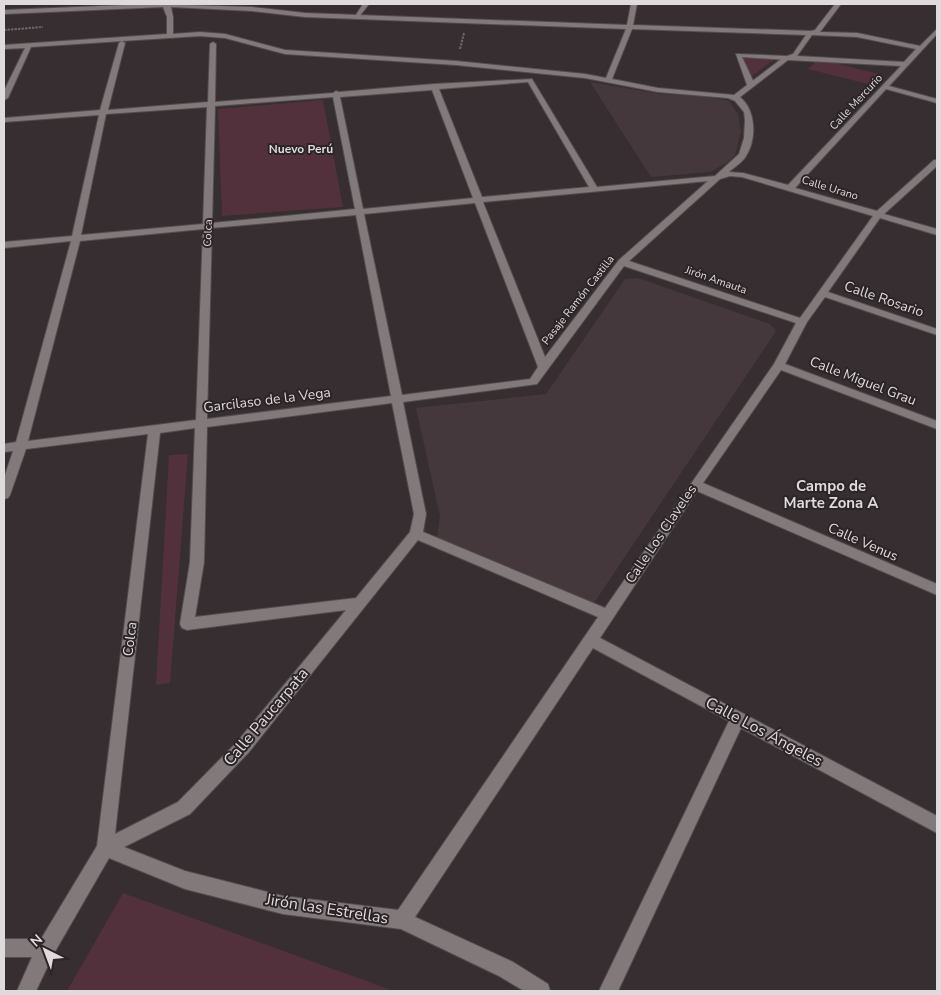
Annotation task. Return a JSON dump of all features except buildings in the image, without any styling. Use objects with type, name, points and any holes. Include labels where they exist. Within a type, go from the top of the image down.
[{"type":"street","points":[[356,16],[366,4]]},
{"type":"street","points":[[608,81],[630,27],[634,4]]},
{"type":"street","points":[[4,47],[200,34],[225,36],[285,52],[456,63],[585,76],[658,90],[736,97],[786,58],[795,54],[810,34],[816,31],[838,4]]},
{"type":"street","points":[[164,5],[170,17],[170,36]]},
{"type":"street","points":[[4,12],[164,5],[467,21],[857,35],[921,48]]},
{"type":"street","name":"Calle Mercurio","points":[[790,188],[937,32]]},
{"type":"street","points":[[4,495],[21,446],[76,238],[103,113],[122,43]]},
{"type":"street","name":"Colca","points":[[213,44],[197,562],[187,624],[360,603]]},
{"type":"street","points":[[4,98],[28,48]]},
{"type":"street","points":[[751,85],[738,55],[908,64]]},
{"type":"street","points":[[4,120],[336,93],[530,80],[594,189]]},
{"type":"street","points":[[434,86],[543,366]]},
{"type":"street","points":[[885,87],[937,101]]},
{"type":"street","points":[[336,93],[420,514],[416,534],[607,615]]},
{"type":"street","name":"Pasaje Ramón Castilla","points":[[534,382],[543,366],[622,262],[743,155],[749,137],[750,126],[747,110],[736,97]]},
{"type":"street","name":"Calle Los Claveles","points":[[402,920],[694,484],[779,364],[802,322],[822,293],[878,214],[937,163]]},
{"type":"street","name":"Calle Urano","points":[[4,245],[716,178],[730,174],[743,175],[790,188],[937,232]]},
{"type":"street","name":"Jirón Amauta","points":[[622,262],[802,322]]},
{"type":"street","name":"Calle Rosario","points":[[822,293],[937,332]]},
{"type":"street","name":"Calle Miguel Grau","points":[[779,364],[937,425]]},
{"type":"street","name":"Garcilaso de la Vega","points":[[4,448],[154,431],[202,423],[534,382]]},
{"type":"street","name":"Colca","points":[[105,848],[154,431]]},
{"type":"street","name":"Calle Venus","points":[[694,484],[937,590]]},
{"type":"street","name":"Calle Paucarpata","points":[[105,848],[184,808],[243,747],[416,534]]},
{"type":"street","name":"Calle Los Ángeles","points":[[591,640],[937,825]]},
{"type":"street","points":[[608,991],[738,718]]},
{"type":"street","points":[[26,991],[46,948],[105,848]]},
{"type":"street","name":"Jirón las Estrellas","points":[[105,848],[185,880],[283,905],[402,920],[506,969],[540,991]]},
{"type":"street","points":[[4,948],[46,948]]},
{"type":"path","points":[[456,63],[467,21]]},
{"type":"shaded area","points":[[742,58],[775,59],[752,76],[749,75]]},
{"type":"shaded area","points":[[819,59],[879,74],[868,84],[808,69]]},
{"type":"shaded area","points":[[590,82],[660,94],[703,96],[729,101],[738,114],[741,132],[735,155],[728,162],[710,172],[651,177]]},
{"type":"shaded area","points":[[323,100],[343,207],[222,216],[218,109]]},
{"type":"shaded area","points":[[638,278],[770,324],[776,331],[592,606],[437,538],[440,516],[416,408],[546,394],[625,279]]},
{"type":"shaded area","points":[[188,454],[170,683],[156,685],[169,455]]},
{"type":"shaded area","points":[[123,893],[394,991],[67,991]]},
{"type":"district","name":"Nuevo Perú","points":[[301,149]]},
{"type":"district","name":"Campo de Marte Zona A","points":[[831,494]]}]
